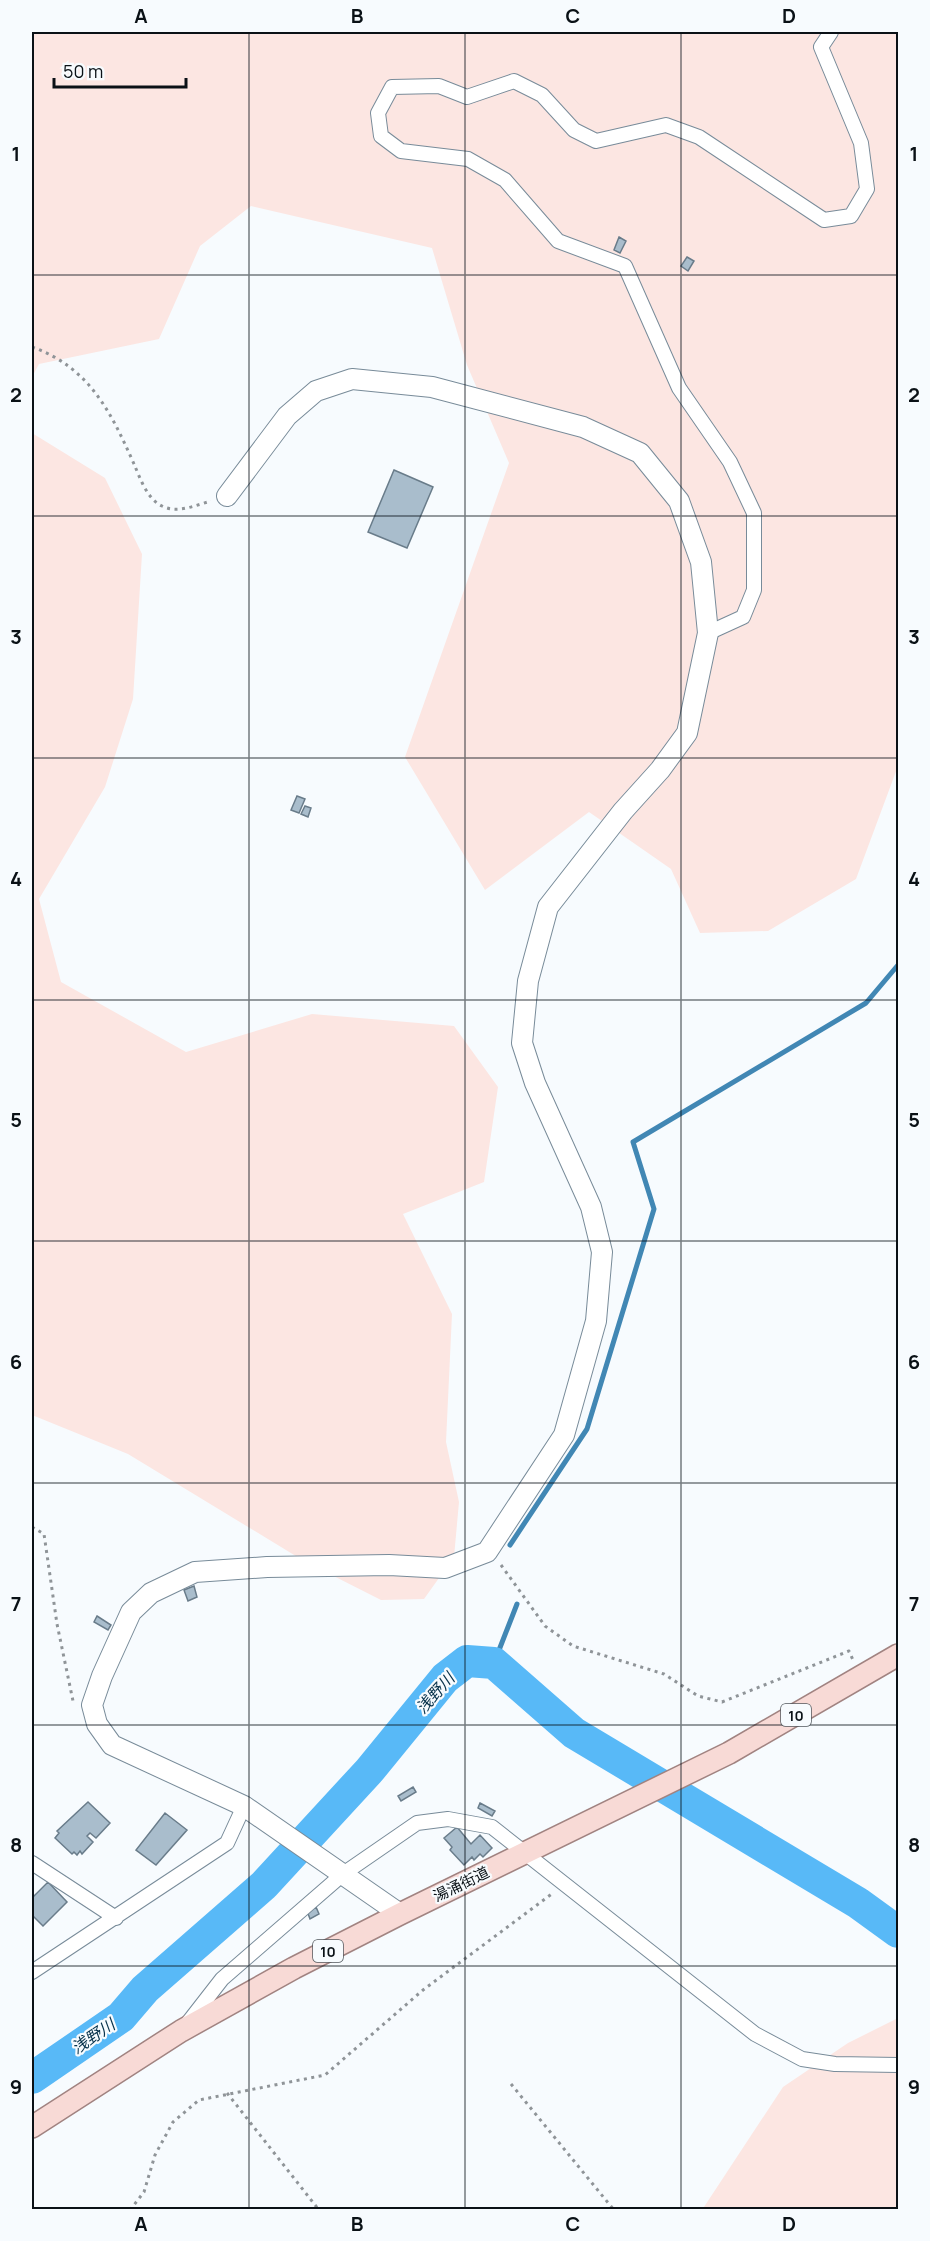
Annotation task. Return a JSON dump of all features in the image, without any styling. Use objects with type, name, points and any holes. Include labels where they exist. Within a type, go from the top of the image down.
[{"type":"main road","name":"湯涌街道","points":[[32,2127],[181,2031],[400,1914],[729,1753],[898,1655]]},
{"type":"street","points":[[708,633],[743,617],[754,590],[754,513],[730,462],[679,387],[625,266],[558,241],[505,180],[468,159],[401,151],[381,136],[378,113],[392,87],[439,86],[467,97],[514,81],[542,95],[574,130],[596,141],[666,125],[699,137],[824,220],[851,216],[867,189],[861,143],[821,47],[831,32]]},
{"type":"street","points":[[227,496],[287,416],[316,391],[352,379],[432,387],[583,427],[640,453],[679,501],[701,562],[708,633],[687,733],[660,771],[623,812],[549,907],[528,981],[522,1043],[535,1083],[591,1207],[602,1252],[596,1320],[564,1435],[487,1552],[445,1568],[389,1565],[322,1566],[195,1572],[151,1593],[131,1612],[92,1705],[97,1725],[112,1745],[244,1806],[400,1914]]},
{"type":"street","points":[[32,1972],[227,1843],[244,1806]]},
{"type":"street","points":[[181,2031],[222,1979],[343,1874],[417,1823],[447,1819],[492,1827],[755,2034],[802,2059],[835,2064],[898,2065]]},
{"type":"street","points":[[32,1863],[116,1918]]},
{"type":"path","points":[[32,346],[50,353],[81,374],[115,421],[144,488],[161,506],[183,509],[227,496]]},
{"type":"path","points":[[32,1527],[44,1534],[57,1624],[75,1709]]},
{"type":"path","points":[[487,1552],[507,1570],[545,1626],[573,1646],[664,1674],[698,1696],[722,1701],[849,1651],[862,1677]]},
{"type":"path","points":[[130,2210],[144,2192],[155,2155],[172,2122],[199,2100],[325,2075],[423,1990],[566,1883]]},
{"type":"path","points":[[511,2084],[614,2210]]},
{"type":"path","points":[[226,2093],[319,2210]]},
{"type":"shaded area","points":[[32,32],[898,32],[898,766],[856,879],[768,931],[700,933],[671,869],[589,812],[485,890],[405,757],[509,463],[467,365],[432,248],[251,206],[200,246],[159,339],[39,364],[32,377]]},
{"type":"shaded area","points":[[32,433],[105,478],[142,554],[133,699],[105,787],[39,899],[61,982],[186,1052],[312,1014],[454,1026],[498,1087],[484,1182],[403,1214],[452,1314],[446,1442],[459,1502],[454,1557],[424,1599],[381,1600],[304,1561],[128,1454],[32,1415]]},
{"type":"shaded area","points":[[898,2018],[898,2209],[702,2210],[783,2087],[848,2043]]},
{"type":"building","points":[[619,237],[626,241],[620,253],[614,250]]},
{"type":"building","points":[[687,257],[694,261],[688,271],[681,266]]},
{"type":"building","points":[[394,470],[433,487],[407,548],[368,532]]},
{"type":"building","points":[[297,796],[305,799],[299,813],[291,810]]},
{"type":"building","points":[[305,806],[311,808],[308,817],[301,814]]},
{"type":"building","points":[[194,1586],[197,1597],[188,1601],[184,1590]]},
{"type":"building","points":[[97,1616],[111,1625],[108,1630],[94,1622]]},
{"type":"building","points":[[413,1787],[416,1792],[401,1801],[398,1796]]},
{"type":"building","points":[[88,1802],[110,1823],[96,1838],[90,1833],[87,1836],[93,1842],[82,1854],[80,1851],[77,1855],[74,1852],[72,1854],[55,1838],[59,1833],[57,1831]]},
{"type":"building","points":[[480,1803],[495,1811],[492,1816],[478,1808]]},
{"type":"building","points":[[165,1813],[187,1830],[156,1865],[136,1850]]},
{"type":"building","points":[[457,1827],[471,1844],[480,1835],[492,1848],[483,1857],[480,1854],[474,1860],[472,1857],[464,1865],[450,1850],[452,1847],[444,1838]]},
{"type":"building","points":[[48,1882],[67,1902],[43,1926],[32,1915],[32,1898]]},
{"type":"building","points":[[316,1907],[319,1914],[310,1919],[307,1911]]},
{"type":"waterway","points":[[510,1545],[587,1429],[654,1209],[633,1142],[866,1003],[898,965]]},
{"type":"waterway","points":[[494,1663],[517,1604]]},
{"type":"waterway","name":"浅野川","points":[[32,2078],[121,2017],[145,1989],[264,1885],[369,1771],[445,1678],[467,1661],[494,1663],[574,1733],[858,1903],[898,1932]]}]
